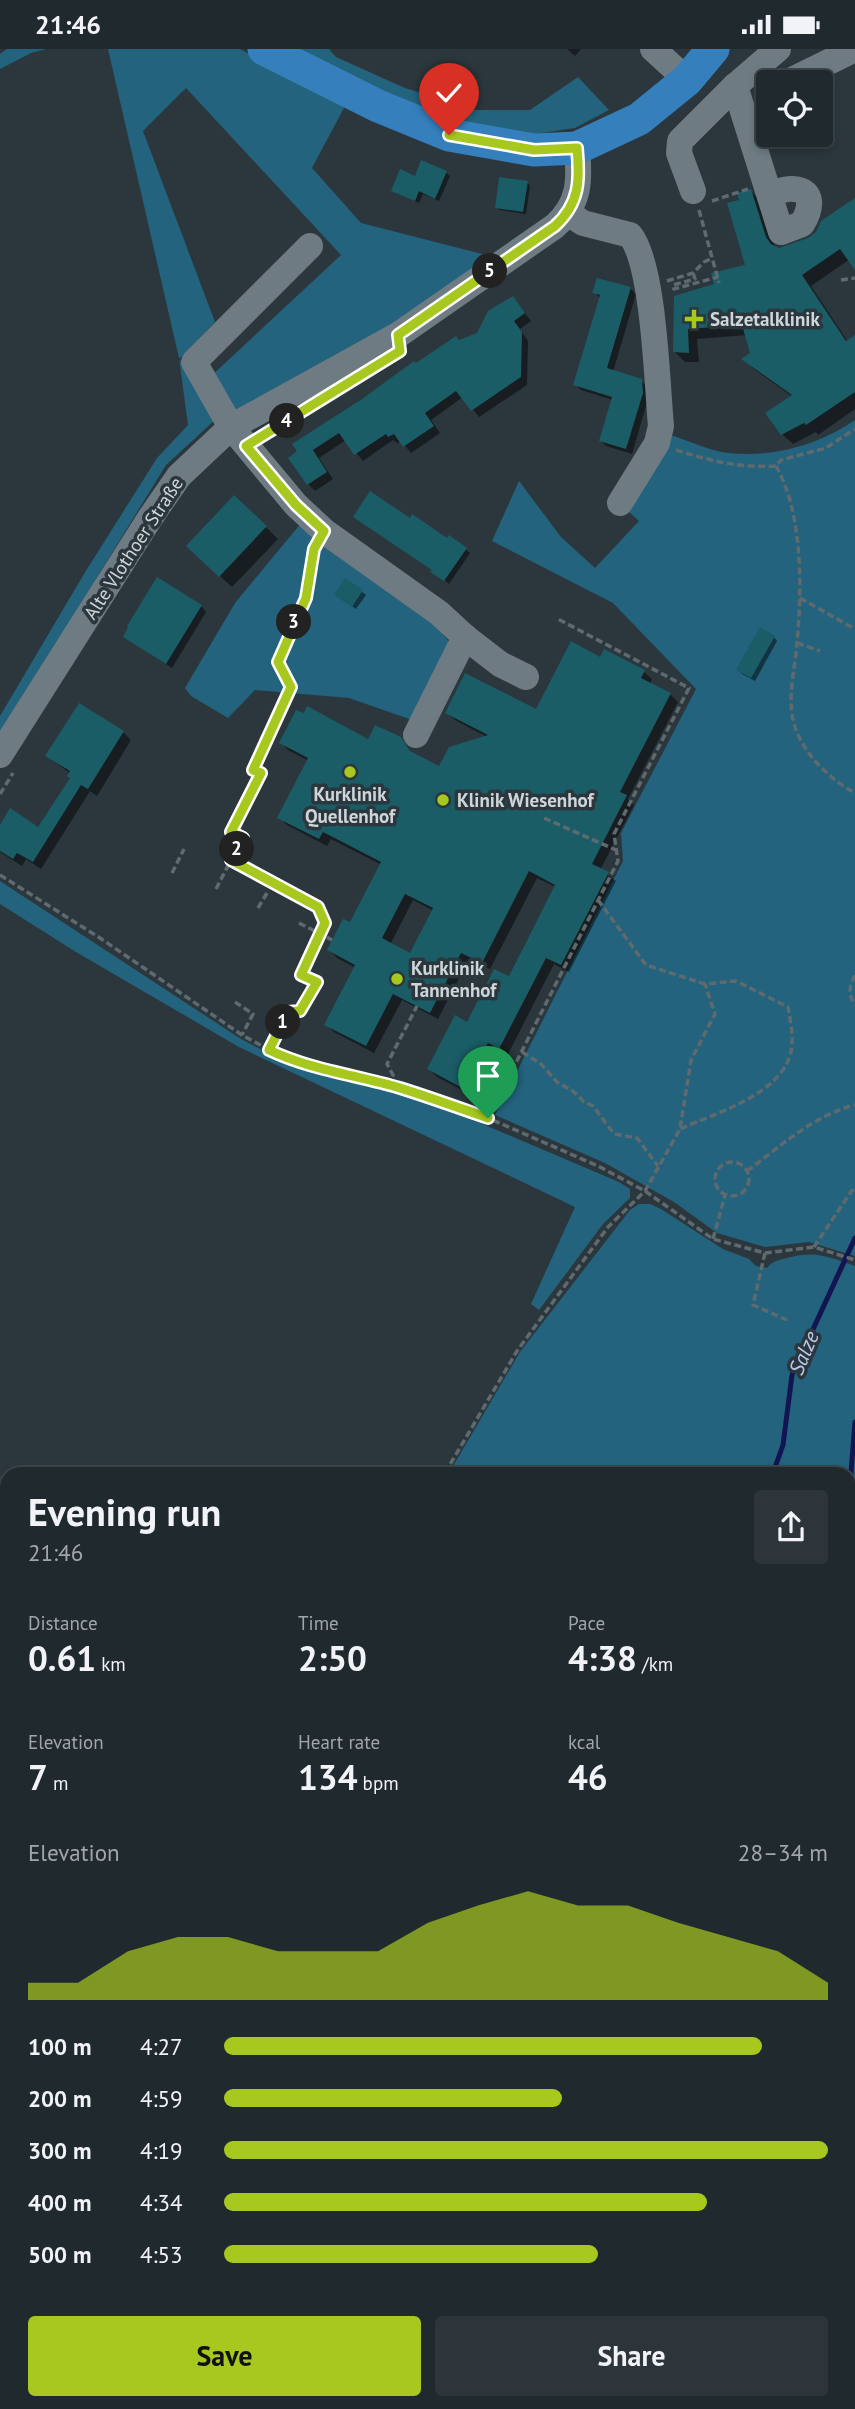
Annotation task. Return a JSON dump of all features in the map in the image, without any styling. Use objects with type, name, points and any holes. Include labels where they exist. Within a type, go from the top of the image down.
[{"type":"main road","points":[[264,49],[379,106],[449,135],[534,150],[577,148],[639,119],[687,80],[713,49]]},
{"type":"street","points":[[653,49],[687,80]]},
{"type":"street","points":[[812,70],[855,49]]},
{"type":"street","points":[[695,198],[679,153],[680,141],[751,82],[776,51]]},
{"type":"street","points":[[751,82],[768,188]]},
{"type":"street","points":[[577,148],[577,196],[568,213],[583,223],[630,235],[635,240],[648,287],[661,426],[657,443],[620,503]]},
{"type":"street","name":"Alte Vlothoer Straße","points":[[7,763],[150,517],[179,476],[231,427],[398,335],[555,226],[568,213]]},
{"type":"street","points":[[310,246],[194,362],[231,427],[296,505],[324,531],[439,613],[500,664],[526,677]]},
{"type":"street","points":[[415,735],[465,636]]},
{"type":"path","points":[[693,273],[695,279],[673,285],[674,289],[719,280],[695,198],[768,188]]},
{"type":"path","points":[[648,287],[693,273],[704,262],[713,258]]},
{"type":"path","points":[[841,280],[855,278]]},
{"type":"path","points":[[657,443],[718,463],[744,466],[776,465],[781,460],[826,448],[855,429]]},
{"type":"path","points":[[776,465],[786,483],[800,572],[791,705],[795,726],[808,753],[832,777],[855,793]]},
{"type":"path","points":[[216,889],[243,838],[231,832],[261,773],[253,770],[291,687],[278,662],[306,598],[314,549],[324,531]]},
{"type":"path","points":[[800,599],[855,629]]},
{"type":"path","points":[[488,1118],[618,861],[614,834],[689,688],[556,618]]},
{"type":"path","points":[[797,643],[820,651]]},
{"type":"path","points":[[0,794],[7,763]]},
{"type":"path","points":[[544,818],[617,850]]},
{"type":"path","points":[[172,873],[184,849]]},
{"type":"path","points":[[231,860],[318,907],[325,923],[301,975],[317,982],[300,1011],[288,1012],[269,1050]]},
{"type":"path","points":[[0,875],[100,938],[242,1035],[286,1059],[388,1086],[488,1118],[598,1166],[645,1191],[713,1239],[765,1253],[814,1247],[855,1260]]},
{"type":"path","points":[[258,908],[267,893]]},
{"type":"path","points":[[598,900],[646,965],[705,985],[736,981],[788,1007],[792,1045],[788,1063],[779,1078],[757,1095],[680,1129]]},
{"type":"path","points":[[299,923],[332,940]]},
{"type":"path","points":[[855,975],[849,994],[855,1005]]},
{"type":"path","points":[[449,1467],[517,1351],[608,1227],[645,1191],[680,1129],[691,1060],[715,1014],[705,985]]},
{"type":"path","points":[[235,1002],[253,1014],[242,1035]]},
{"type":"path","points":[[388,1086],[393,1075],[387,1064],[417,1006]]},
{"type":"path","points":[[522,1052],[541,1064],[557,1082],[574,1092],[584,1103],[593,1106],[614,1134],[636,1138],[659,1166]]},
{"type":"path","points":[[747,1171],[809,1125],[833,1111],[855,1105]]},
{"type":"path","points":[[733,1162],[743,1166],[749,1181],[745,1191],[735,1196],[725,1195],[717,1186],[716,1175],[722,1166],[733,1162]]},
{"type":"path","points":[[814,1247],[855,1186]]},
{"type":"path","points":[[713,1239],[725,1195]]},
{"type":"path","points":[[765,1253],[753,1305],[787,1320]]},
{"type":"shaded area","points":[[7,49],[46,49],[31,53],[0,69],[0,54]]},
{"type":"shaded area","points":[[108,49],[240,49],[345,106],[312,168],[361,223],[494,257],[383,331],[232,414],[209,378],[341,255],[186,88],[143,131],[215,322],[179,359]]},
{"type":"shaded area","points":[[301,49],[329,49],[336,57],[405,88],[476,110],[530,110],[578,77],[609,110],[575,128],[528,135],[450,120],[345,75]]},
{"type":"shaded area","points":[[179,359],[216,419],[166,465],[0,735],[0,716],[84,574],[157,458],[188,425]]},
{"type":"shaded area","points":[[855,420],[855,1256],[809,1242],[765,1247],[717,1233],[674,1202],[605,1163],[495,1115],[623,861],[621,833],[696,689],[613,603],[492,541],[519,481],[561,537],[595,568],[639,521],[628,511],[671,435],[722,452],[762,453],[811,443]]},
{"type":"shaded area","points":[[302,522],[428,616],[452,645],[412,720],[349,698],[255,690],[228,718],[191,696],[185,688],[235,603]]},
{"type":"shaded area","points":[[0,881],[241,1039],[285,1062],[393,1091],[485,1125],[619,1182],[630,1189],[630,1198],[603,1224],[539,1310],[531,1304],[575,1207],[239,1047],[76,952],[0,904]]},
{"type":"shaded area","points":[[639,1204],[650,1204],[723,1249],[749,1259],[756,1266],[767,1268],[778,1260],[814,1255],[855,1266],[855,1467],[453,1467],[520,1352],[630,1210]]},
{"type":"building","points":[[421,160],[447,171],[435,199],[419,191],[415,201],[391,191],[400,169],[415,176]]},
{"type":"building","points":[[499,177],[528,181],[523,212],[495,208]]},
{"type":"building","points":[[751,189],[766,237],[771,244],[779,248],[808,238],[816,232],[821,221],[855,198],[855,270],[840,249],[802,275],[846,341],[855,335],[855,392],[806,425],[804,423],[781,435],[765,413],[792,395],[741,359],[750,353],[742,325],[688,329],[689,353],[673,352],[674,296],[714,284],[711,273],[745,265],[727,203],[739,200],[737,193]]},
{"type":"building","points":[[597,278],[631,287],[607,368],[642,379],[643,393],[626,449],[599,441],[612,397],[573,385],[600,295],[592,293]]},
{"type":"building","points":[[513,296],[525,313],[514,321],[522,332],[521,377],[471,411],[456,391],[425,413],[434,426],[403,447],[394,434],[388,437],[386,434],[354,455],[339,433],[313,450],[327,472],[307,485],[288,458],[297,451],[292,444],[362,399],[414,361],[416,363],[456,336],[459,340],[477,333],[488,311]]},
{"type":"building","points":[[370,491],[410,518],[412,514],[467,548],[444,581],[353,517]]},
{"type":"building","points":[[234,495],[267,526],[219,577],[186,546]]},
{"type":"building","points":[[157,577],[202,605],[166,664],[123,637]]},
{"type":"building","points":[[345,578],[363,590],[352,607],[334,595]]},
{"type":"building","points":[[760,627],[775,636],[751,678],[736,670]]},
{"type":"building","points":[[571,641],[600,657],[604,649],[645,670],[641,678],[671,693],[620,792],[627,795],[592,864],[609,872],[561,965],[546,958],[499,1049],[488,1043],[464,1089],[427,1069],[455,1015],[467,1022],[494,969],[509,976],[555,885],[529,871],[482,963],[461,953],[430,1013],[393,994],[366,1046],[324,1025],[355,965],[327,950],[343,919],[350,922],[381,862],[323,832],[319,839],[277,818],[308,758],[279,743],[296,710],[304,713],[307,706],[368,739],[375,725],[401,737],[410,751],[439,766],[449,747],[488,735],[445,713],[465,673],[536,709]],"holes":[[[405,894],[433,908],[410,953],[382,938]]]},
{"type":"building","points":[[79,703],[124,731],[88,789],[81,785],[33,862],[17,853],[13,859],[0,851],[0,825],[10,808],[38,827],[70,778],[67,776],[70,771],[45,756]]},
{"type":"waterway","name":"Salze","points":[[775,1467],[783,1445],[792,1375],[855,1238]]},
{"type":"waterway","points":[[851,1467],[855,1422]]},
{"type":"place","name":"Salzetalklinik","points":[[694,319]]},
{"type":"place","name":"Kurklinik Quellenhof","points":[[350,772]]},
{"type":"place","name":"Klinik Wiesenhof","points":[[443,800]]},
{"type":"place","name":"Kurklinik Tannenhof","points":[[397,979]]},
{"type":"route","points":[[449,135],[534,150],[577,148],[577,196],[568,213],[555,226],[398,335],[400,351],[246,446],[296,505],[324,531],[314,549],[310,567],[311,581],[306,598],[278,662],[291,687],[253,770],[261,773],[231,832],[243,838],[231,860],[318,907],[325,923],[301,975],[317,982],[300,1011],[288,1012],[269,1050],[286,1059],[398,1088],[488,1118]]}]
